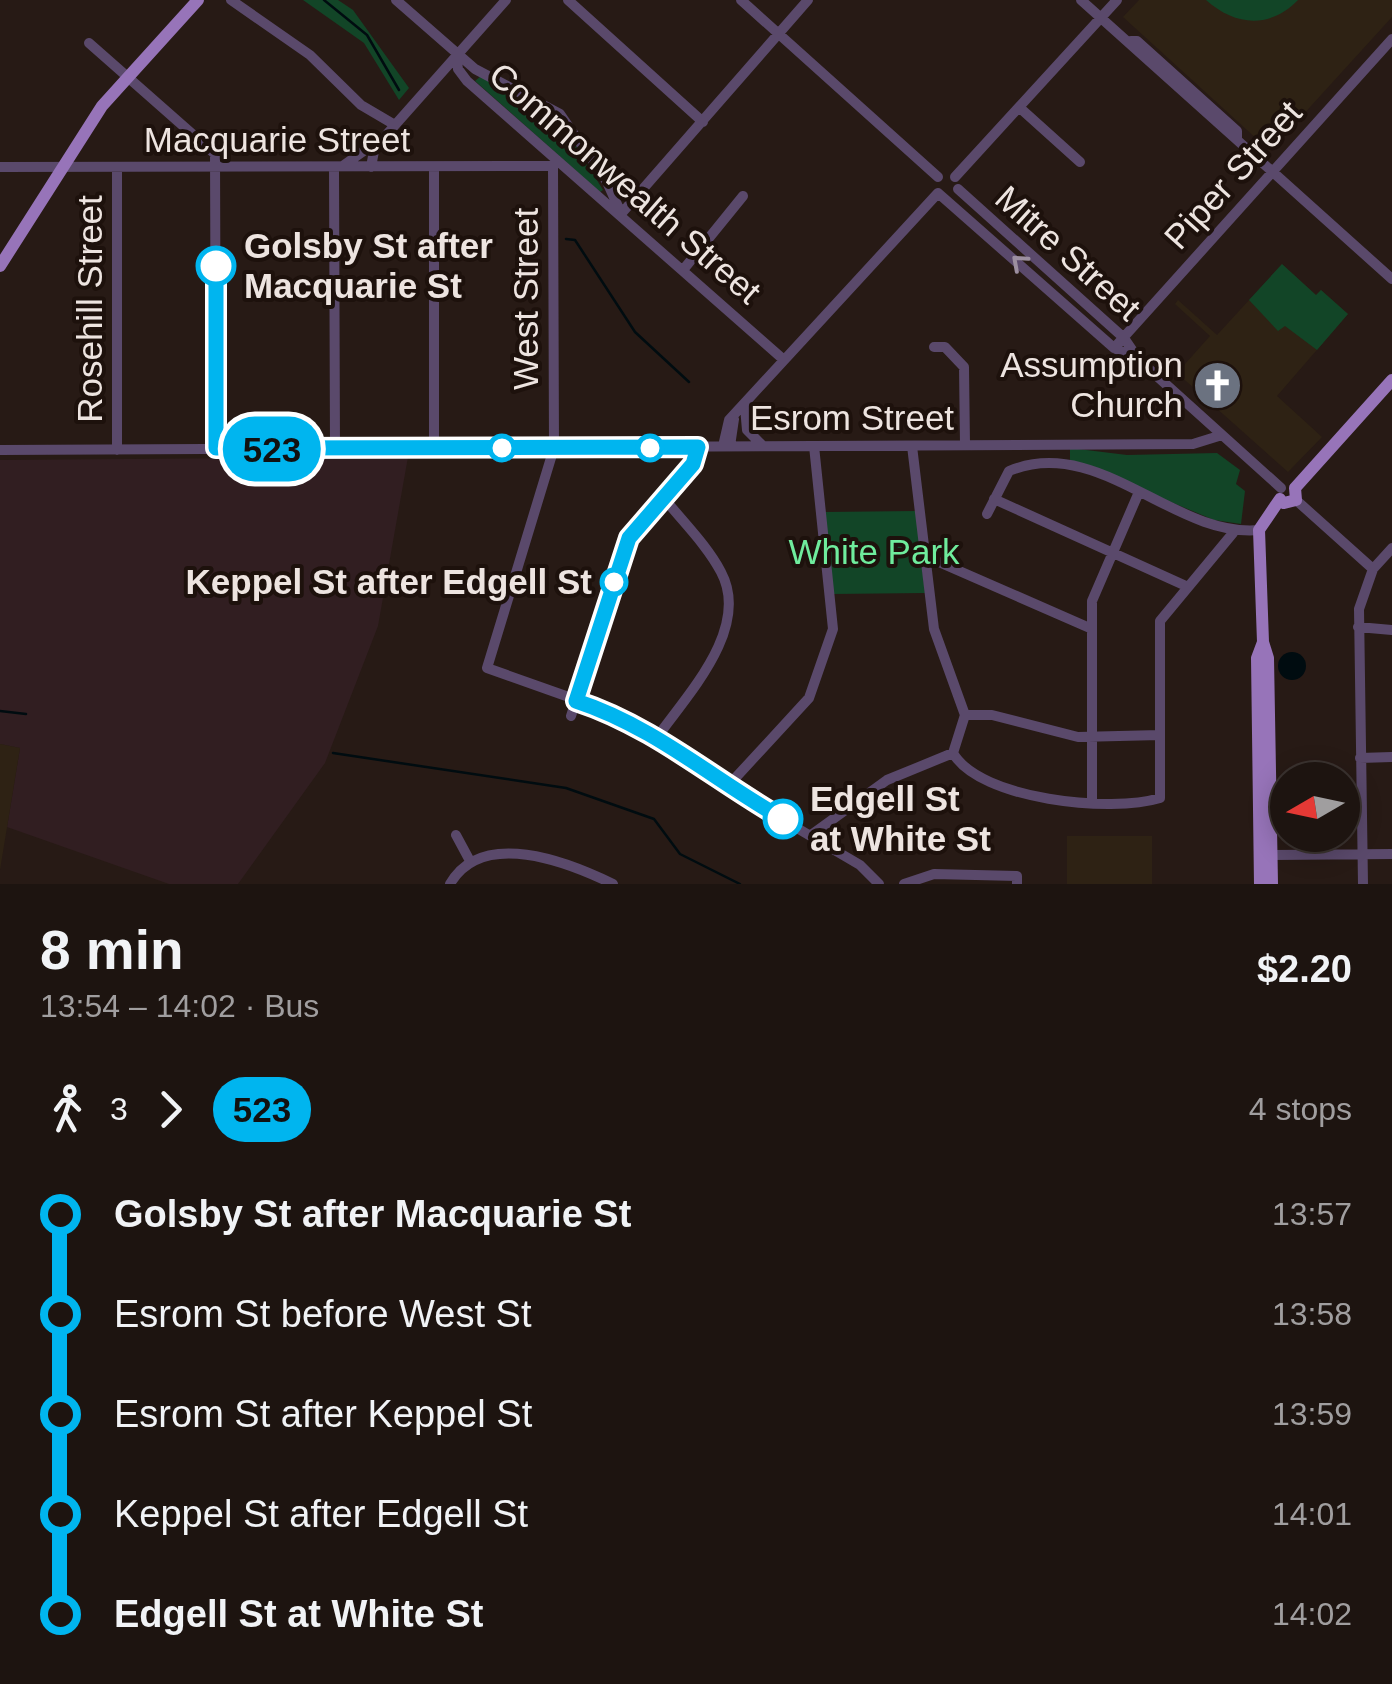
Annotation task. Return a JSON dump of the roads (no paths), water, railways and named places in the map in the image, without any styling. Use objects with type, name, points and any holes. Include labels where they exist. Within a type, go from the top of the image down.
[{"type":"main road","points":[[0,266],[59,168],[129,74],[198,0]]},
{"type":"main road","points":[[1272,884],[1268,658],[1263,642],[1259,530],[1392,380]]},
{"type":"main road","points":[[1260,884],[1258,658],[1263,642]]},
{"type":"street","points":[[231,0],[310,55],[391,129]]},
{"type":"street","name":"Commonwealth Street","points":[[396,0],[456,55],[458,69],[468,81],[555,164],[621,214],[784,360]]},
{"type":"street","points":[[335,449],[336,167],[372,149],[506,0]]},
{"type":"street","points":[[568,0],[704,122]]},
{"type":"street","points":[[741,0],[938,177],[942,195]]},
{"type":"street","points":[[456,55],[560,114],[606,182],[621,214],[808,0]]},
{"type":"street","points":[[1081,0],[1166,67],[1273,172],[1392,279]]},
{"type":"street","points":[[572,716],[629,538],[693,464],[702,447],[956,183],[1117,0]]},
{"type":"street","name":"Piper Street","points":[[1114,348],[1392,39]]},
{"type":"street","points":[[89,43],[209,145],[216,167],[216,448]]},
{"type":"street","points":[[468,81],[475,69]]},
{"type":"street","points":[[1020,108],[1080,162]]},
{"type":"street","points":[[367,167],[372,149]]},
{"type":"street","points":[[372,149],[388,167]]},
{"type":"street","name":"Macquarie Street","points":[[0,167],[434,168],[555,164]]},
{"type":"street","name":"West Street","points":[[555,164],[554,448],[487,668],[576,701]]},
{"type":"street","name":"Rosehill Street","points":[[117,168],[117,450]]},
{"type":"street","points":[[434,168],[434,449]]},
{"type":"street","points":[[938,177],[946,174],[956,183]]},
{"type":"street","name":"Mitre Street","points":[[956,183],[1124,338],[1139,360],[1374,569]]},
{"type":"street","name":"Mitre Street","points":[[942,195],[1114,348],[1139,360]]},
{"type":"street","points":[[683,270],[744,196]]},
{"type":"street","points":[[934,347],[944,347],[964,367],[965,444]]},
{"type":"street","points":[[744,406],[746,426],[763,446]]},
{"type":"street","points":[[726,446],[729,423]]},
{"type":"street","name":"Esrom Street","points":[[0,450],[1201,443],[1222,436]]},
{"type":"street","points":[[1066,444],[1067,464]]},
{"type":"street","points":[[727,786],[809,698],[833,629],[814,446]]},
{"type":"street","points":[[912,446],[934,629],[965,716],[953,754]]},
{"type":"street","points":[[987,514],[1009,471],[1067,464],[1094,470],[1233,533],[1259,530]]},
{"type":"street","points":[[1092,802],[1092,601],[1140,492]]},
{"type":"street","points":[[658,736],[717,653],[729,602],[722,573],[664,498]]},
{"type":"street","points":[[994,499],[1186,586]]},
{"type":"street","points":[[953,754],[968,771],[988,783],[1066,802],[1160,798],[1160,621],[1233,533]]},
{"type":"street","points":[[1363,884],[1358,628],[1365,586],[1392,548]]},
{"type":"street","points":[[925,556],[1092,630]]},
{"type":"street","points":[[1358,628],[1392,630]]},
{"type":"street","points":[[576,701],[614,713],[658,736],[727,786],[860,865],[880,884]]},
{"type":"street","points":[[965,716],[992,715],[1092,737],[1160,735]]},
{"type":"street","points":[[810,835],[886,780],[953,754]]},
{"type":"street","points":[[1360,758],[1392,757]]},
{"type":"street","points":[[456,835],[470,861]]},
{"type":"street","points":[[450,884],[470,861],[511,854],[582,870],[614,884]]},
{"type":"street","points":[[1272,855],[1392,854]]},
{"type":"street","points":[[904,884],[934,874],[1017,876],[1017,884]]},
{"type":"waterway","points":[[324,0],[367,35],[399,90]]},
{"type":"waterway","points":[[566,239],[575,240],[635,332],[689,382]]},
{"type":"waterway","points":[[0,711],[26,714]]},
{"type":"waterway","points":[[333,753],[566,788],[654,819],[680,854],[740,884]]},
{"type":"place","name":"Golsby St after Macquarie St","points":[[216,266]]},
{"type":"place","name":"Assumption Church","points":[[1218,385]]},
{"type":"place","name":"Keppel St after Edgell St","points":[[614,582]]},
{"type":"place","name":"Edgell St at White St","points":[[783,819]]},
{"type":"park label","name":"White Park","points":[[874,552]]}]
